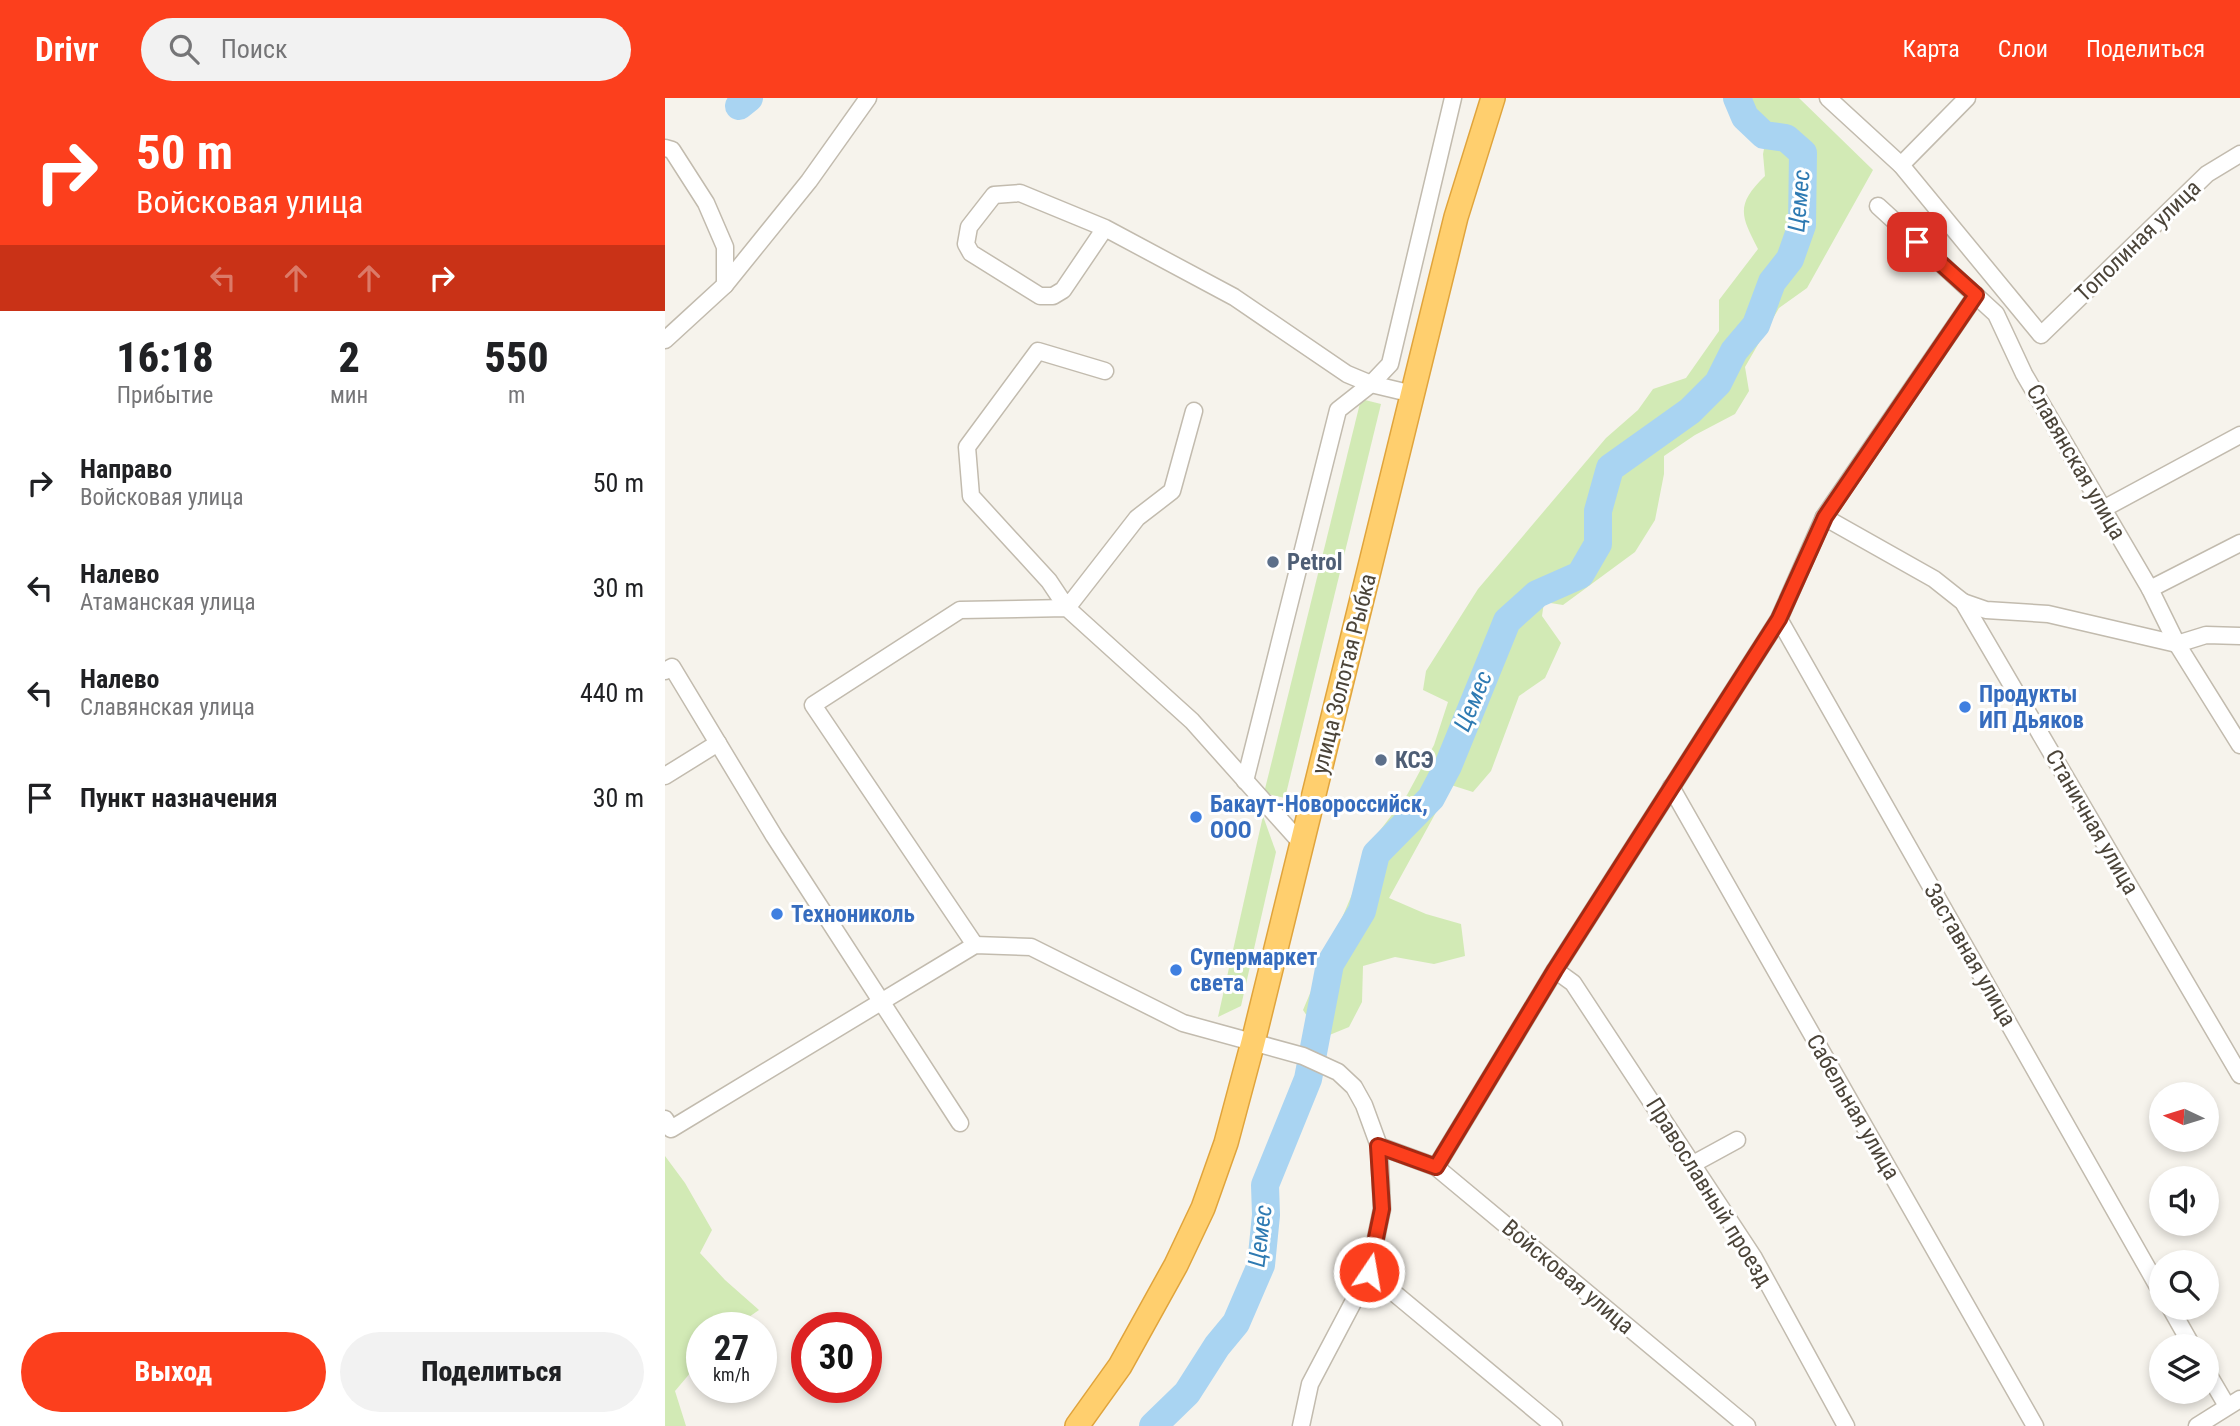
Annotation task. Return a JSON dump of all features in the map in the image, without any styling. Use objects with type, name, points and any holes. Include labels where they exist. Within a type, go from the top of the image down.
[{"type":"highway","name":"улица Золотая Рыбка","points":[[1077,1426],[1120,1366],[1176,1265],[1203,1209],[1226,1143],[1457,217],[1493,98]]},
{"type":"street","points":[[665,340],[725,285],[809,181],[868,98]]},
{"type":"street","points":[[1245,781],[1338,410],[1371,384],[1390,364],[1453,98]]},
{"type":"street","points":[[1828,98],[1901,165],[1967,98]]},
{"type":"street","points":[[665,148],[672,150],[706,203],[725,247],[725,285]]},
{"type":"street","name":"Тополиная улица","points":[[1901,165],[2041,335],[2207,174],[2240,154]]},
{"type":"street","points":[[1105,228],[1063,290],[1053,296],[1040,296],[971,253],[966,244],[969,226],[994,195],[1020,192],[1105,228],[1234,296],[1347,374],[1371,384],[1413,394]]},
{"type":"street","name":"Славянская улица","points":[[1878,206],[1996,314],[2024,374],[2150,589],[2177,644],[2240,745]]},
{"type":"street","points":[[1436,1167],[1555,970],[1779,619],[1825,517],[1976,295]]},
{"type":"street","points":[[1105,372],[1038,351],[967,447],[971,496],[1049,581],[1067,608],[1192,721],[1302,844]]},
{"type":"street","points":[[1067,608],[1137,518],[1172,491],[1194,411]]},
{"type":"street","points":[[2103,509],[2240,435]]},
{"type":"street","name":"Станичная улица","points":[[1825,517],[1934,579],[1963,601],[2240,1075]]},
{"type":"street","points":[[2150,589],[2240,543]]},
{"type":"street","points":[[1963,601],[1986,610],[2048,614],[2177,644],[2206,635],[2240,636]]},
{"type":"street","points":[[975,945],[813,705],[960,610],[1067,608]]},
{"type":"street","name":"Заставная улица","points":[[1779,619],[2149,1271]]},
{"type":"street","points":[[665,671],[672,667],[774,836],[960,1123]]},
{"type":"street","points":[[665,776],[718,743]]},
{"type":"street","name":"Сабельная улица","points":[[1671,787],[2035,1426]]},
{"type":"street","points":[[667,1127],[975,945],[1031,947],[1183,1023],[1324,1064],[1338,1072],[1353,1087],[1364,1105],[1378,1146],[1382,1209],[1369,1272],[1310,1384],[1301,1426]]},
{"type":"street","name":"Православный проезд","points":[[1555,970],[1573,983],[1754,1258],[1846,1426]]},
{"type":"street","points":[[1693,1164],[1737,1140]]},
{"type":"street","name":"Войсковая улица","points":[[1378,1146],[1436,1167],[1747,1426]]},
{"type":"street","points":[[1369,1272],[1554,1426]]},
{"type":"street","points":[[2197,1426],[2233,1403],[2219,1386]]},
{"type":"green space","points":[[1729,98],[1799,98],[1873,170],[1807,288],[1779,308],[1745,367],[1749,391],[1735,414],[1695,435],[1664,456],[1664,474],[1655,520],[1635,552],[1563,605],[1544,602],[1542,616],[1561,643],[1545,678],[1519,696],[1491,771],[1473,792],[1451,785],[1389,898],[1426,914],[1461,924],[1465,956],[1434,964],[1395,957],[1363,966],[1362,1002],[1349,1027],[1327,1036],[1313,1025],[1303,1010],[1378,833],[1407,795],[1434,745],[1448,702],[1423,690],[1426,671],[1478,589],[1606,438],[1638,410],[1653,389],[1686,378],[1719,331],[1719,300],[1758,249],[1748,228],[1744,211],[1749,195],[1765,176],[1763,154],[1768,128],[1753,113],[1731,106]]},
{"type":"green space","points":[[1361,399],[1381,404],[1285,798],[1264,793]]},
{"type":"green space","points":[[1263,816],[1276,852],[1241,1006],[1218,1017]]},
{"type":"green space","points":[[665,1156],[685,1183],[712,1230],[700,1253],[759,1310],[686,1312],[686,1378],[675,1391],[686,1426],[665,1426]]},
{"type":"waterway","name":"Цемес","points":[[739,106],[749,98]]},
{"type":"waterway","name":"Цемес","points":[[1153,1426],[1187,1393],[1217,1346],[1236,1323],[1261,1265],[1266,1215],[1265,1185],[1308,1079],[1330,964],[1362,911],[1376,854],[1431,798],[1448,766],[1507,621],[1537,594],[1580,575],[1598,544],[1598,511],[1610,468],[1690,411],[1718,383],[1734,351],[1756,325],[1772,282],[1790,259],[1802,225],[1803,153],[1786,138],[1764,135],[1745,117],[1737,98]]},
{"type":"place","name":"Petrol","points":[[1273,562]]},
{"type":"place","name":"Продукты ИП Дьяков","points":[[1965,707]]},
{"type":"place","name":"КСЭ","points":[[1381,760]]},
{"type":"place","name":"Бакаут-Новороссийск, ООО","points":[[1196,817]]},
{"type":"place","name":"Технониколь","points":[[777,914]]},
{"type":"place","name":"Супермаркет света","points":[[1176,970]]},
{"type":"route","points":[[1369,1272],[1382,1209],[1378,1146],[1436,1167],[1555,970],[1779,619],[1825,517],[1976,295],[1917,242]]}]
